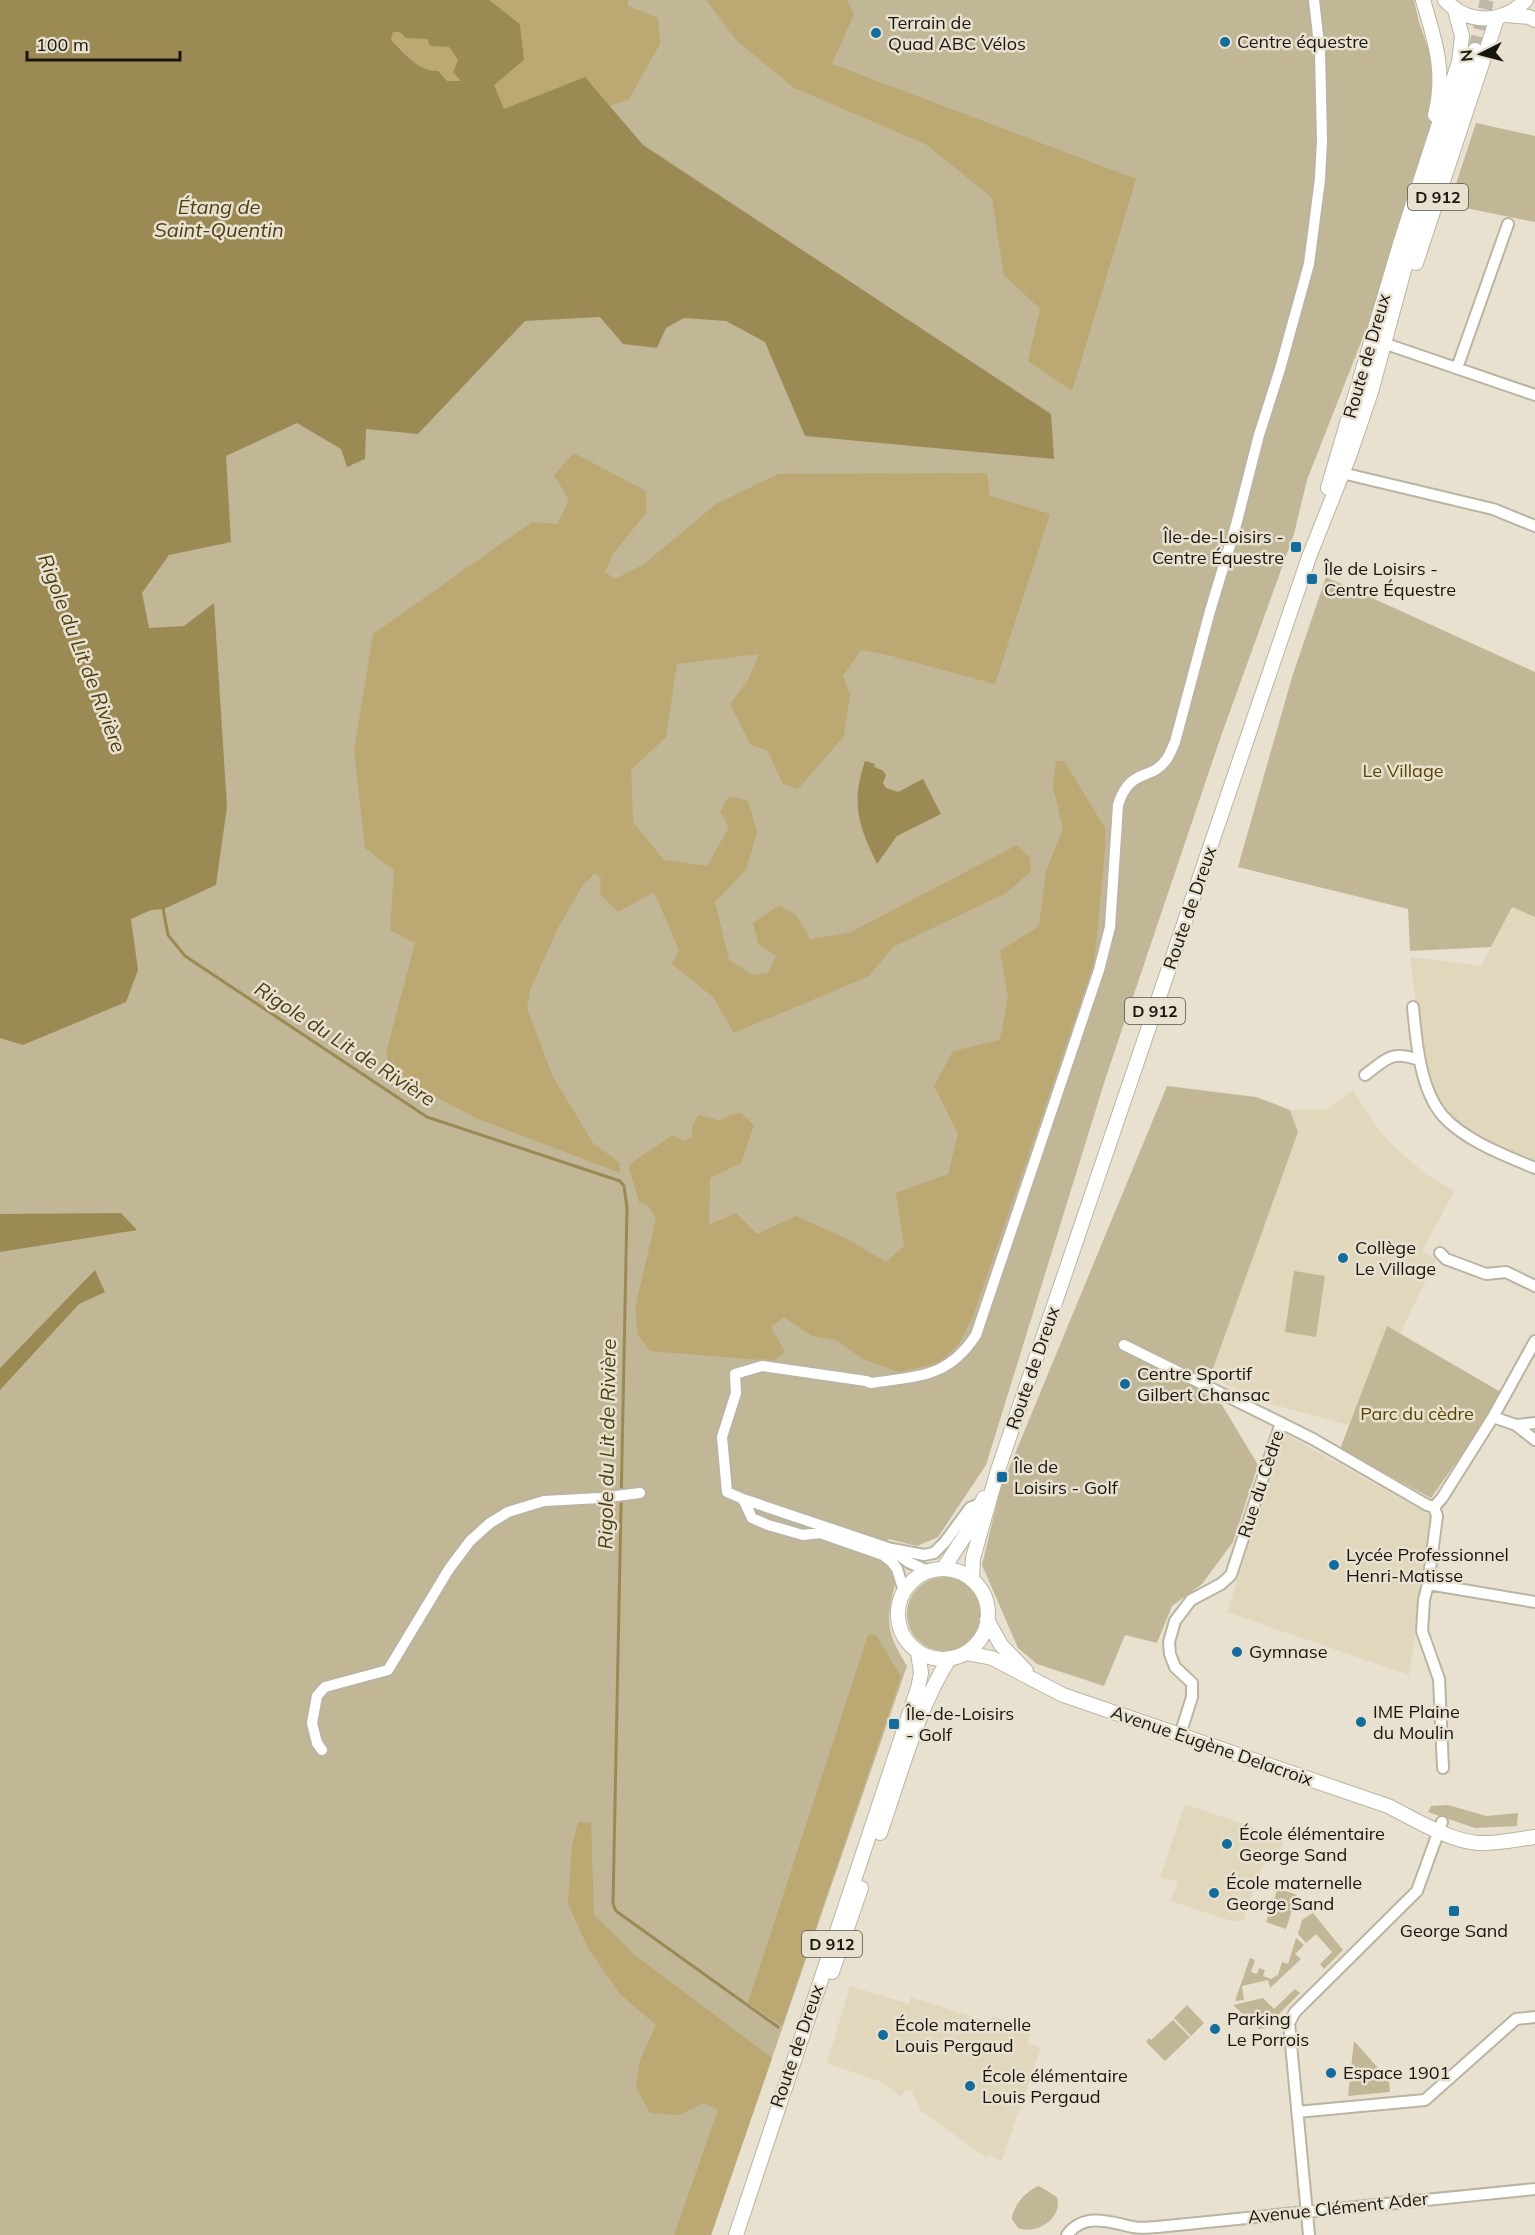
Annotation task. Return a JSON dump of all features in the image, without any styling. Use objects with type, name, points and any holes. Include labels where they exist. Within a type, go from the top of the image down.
[{"type":"main road","name":"Route de Dreux","points":[[1423,0],[1436,39],[1440,77],[1436,111],[1425,150],[1427,162]]},
{"type":"main road","points":[[1501,16],[1516,10],[1526,0]]},
{"type":"main road","name":"Route de Dreux","points":[[972,1579],[973,1558],[998,1470],[1311,550],[1400,244],[1461,54],[1462,36],[1450,5]]},
{"type":"main road","points":[[1450,5],[1480,19],[1501,16],[1529,17],[1535,20]]},
{"type":"main road","name":"Route de Dreux","points":[[1376,375],[1384,364],[1501,16]]},
{"type":"main road","name":"Route de Dreux","points":[[1311,550],[1342,473],[1376,375],[1378,360],[1404,270],[1475,50]]},
{"type":"main road","name":"Route de Dreux","points":[[943,1569],[966,1534],[998,1470]]},
{"type":"main road","points":[[943,1569],[954,1570],[972,1579],[982,1592],[987,1605],[987,1620],[978,1643],[966,1653],[949,1659],[928,1657],[918,1652],[909,1644],[898,1621],[898,1608],[910,1582],[928,1571],[943,1569]]},
{"type":"main road","name":"Avenue Eugène Delacroix","points":[[987,1620],[1001,1645],[1038,1682]]},
{"type":"main road","name":"Route de Dreux","points":[[735,2235],[784,2085],[865,1853],[918,1688],[921,1672],[918,1652]]},
{"type":"main road","name":"Avenue Eugène Delacroix","points":[[966,1653],[992,1658],[1063,1695],[1388,1806],[1419,1822],[1479,1834],[1535,1829]]},
{"type":"main road","name":"Route de Dreux","points":[[742,2235],[913,1740],[938,1677],[949,1659]]},
{"type":"main road","name":"Avenue Eugène Delacroix","points":[[1440,1826],[1478,1843],[1535,1837]]},
{"type":"street","points":[[928,1571],[908,1562],[891,1550],[727,1492],[722,1437],[736,1393],[735,1374],[762,1366],[871,1383],[933,1373],[948,1366],[965,1351],[976,1335],[1099,970],[1110,927],[1118,805],[1123,792],[1135,778],[1166,761],[1175,742],[1260,431],[1309,264],[1320,179],[1322,140],[1320,53],[1314,0]]},
{"type":"street","points":[[1457,368],[1508,224]]},
{"type":"street","points":[[1389,345],[1535,395]]},
{"type":"street","points":[[1342,473],[1493,509],[1535,526]]},
{"type":"street","points":[[1413,1006],[1419,1060],[1435,1106],[1444,1118],[1482,1145],[1535,1168]]},
{"type":"street","points":[[1365,1075],[1398,1054],[1419,1060]]},
{"type":"street","points":[[1440,1252],[1446,1259],[1486,1274],[1506,1272],[1535,1286]]},
{"type":"street","points":[[1443,1768],[1439,1679],[1422,1631],[1424,1600],[1437,1516],[1434,1507],[1494,1418],[1535,1341]]},
{"type":"street","points":[[1124,1345],[1281,1423]]},
{"type":"street","points":[[1494,1418],[1516,1425],[1535,1440]]},
{"type":"street","name":"Rue du Cèdre","points":[[1179,1735],[1192,1697],[1191,1683],[1175,1667],[1170,1654],[1169,1642],[1175,1621],[1191,1600],[1221,1584],[1230,1575],[1281,1423],[1434,1507]]},
{"type":"street","points":[[1516,1425],[1535,1423]]},
{"type":"street","points":[[322,1750],[317,1743],[312,1723],[317,1696],[325,1687],[388,1670],[449,1569],[470,1541],[490,1523],[508,1512],[544,1501],[640,1492]]},
{"type":"street","points":[[743,1499],[752,1518],[768,1525],[803,1535],[820,1533],[883,1555],[897,1569],[904,1591]]},
{"type":"street","points":[[891,1550],[900,1549],[924,1555],[934,1552],[945,1542],[970,1508],[980,1504]]},
{"type":"street","points":[[1428,1584],[1535,1602]]},
{"type":"street","points":[[1309,2235],[1289,2023],[1294,2012],[1417,1890],[1440,1826]]},
{"type":"street","points":[[1297,2112],[1425,2100],[1516,2019],[1535,2017]]},
{"type":"street","name":"Avenue Clément Ader","points":[[1066,2235],[1082,2222],[1107,2220],[1135,2228],[1146,2228],[1535,2189]]},
{"type":"shaded area","points":[[489,0],[628,0],[628,6],[658,18],[660,44],[629,99],[610,106],[584,77],[504,110],[494,85],[524,60],[520,24]]},
{"type":"shaded area","points":[[706,0],[847,0],[854,14],[832,64],[1136,179],[1072,391],[1028,361],[1040,309],[1004,275],[992,198],[927,145],[794,88],[736,40]]},
{"type":"shaded area","points":[[400,31],[406,38],[427,39],[430,46],[449,47],[458,60],[462,81],[446,81],[438,71],[424,68],[413,61],[391,40],[393,32]]},
{"type":"shaded area","points":[[574,453],[646,491],[646,513],[613,554],[605,572],[615,579],[644,564],[716,504],[778,474],[987,473],[990,496],[1050,514],[995,684],[861,650],[843,676],[850,695],[844,736],[798,789],[783,784],[767,750],[751,745],[730,704],[748,680],[759,654],[677,664],[666,737],[631,770],[633,822],[664,860],[707,866],[729,827],[720,812],[729,796],[748,801],[757,832],[746,870],[715,902],[729,960],[753,975],[768,973],[776,956],[758,944],[753,923],[779,905],[797,916],[810,939],[849,933],[1017,845],[1030,858],[1031,871],[1006,893],[893,947],[869,976],[734,1033],[713,997],[672,964],[679,950],[654,892],[618,912],[600,894],[601,878],[595,873],[582,886],[558,928],[530,990],[527,1008],[553,1077],[593,1143],[620,1163],[620,1173],[476,1118],[391,1073],[386,1053],[415,943],[390,930],[394,870],[365,848],[354,750],[373,634],[532,522],[557,524],[569,500],[554,475]]},
{"type":"shaded area","points":[[1056,761],[1064,761],[1105,828],[1094,964],[973,1316],[958,1345],[937,1364],[899,1372],[863,1359],[836,1340],[812,1336],[784,1317],[771,1327],[785,1352],[773,1361],[650,1351],[638,1335],[635,1309],[656,1218],[648,1206],[639,1202],[629,1168],[631,1163],[673,1135],[685,1141],[692,1137],[692,1126],[699,1115],[721,1121],[731,1114],[741,1113],[754,1125],[741,1163],[710,1178],[709,1225],[736,1213],[757,1234],[796,1216],[849,1240],[886,1262],[904,1246],[896,1193],[948,1174],[958,1134],[934,1086],[953,1051],[1000,1040],[1008,997],[1000,951],[1039,926],[1046,871],[1063,829],[1053,787]]},
{"type":"shaded area","points":[[1512,907],[1535,917],[1535,1163],[1484,1142],[1446,1113],[1440,1104],[1424,1066],[1410,957],[1481,966]]},
{"type":"shaded area","name":"Collège Le Village","points":[[1353,1090],[1390,1143],[1427,1175],[1454,1191],[1422,1252],[1436,1259],[1400,1334],[1387,1327],[1349,1425],[1267,1403],[1210,1377],[1298,1131],[1290,1110],[1327,1109]]},
{"type":"shaded area","name":"Lycée Professionnel Henri-Matisse","points":[[1285,1434],[1433,1517],[1409,1675],[1227,1612]]},
{"type":"shaded area","points":[[868,1635],[876,1635],[901,1677],[782,2026],[748,2003]]},
{"type":"shaded area","name":"École élémentaire George Sand","points":[[1185,1804],[1284,1838],[1279,1854],[1269,1859],[1262,1868],[1244,1919],[1235,1922],[1171,1901],[1178,1882],[1160,1877]]},
{"type":"shaded area","points":[[578,1822],[591,1823],[594,1915],[635,1955],[772,2058],[711,2235],[674,2235],[718,2110],[704,2103],[679,2115],[650,2113],[636,2088],[640,2060],[656,2025],[620,1994],[588,1948],[568,1904],[572,1846]]},
{"type":"shaded area","name":"École élémentaire Louis Pergaud","points":[[850,1986],[909,2004],[911,1997],[989,2022],[993,2016],[1032,2029],[1028,2043],[1041,2048],[1001,2162],[989,2154],[986,2157],[921,2111],[911,2090],[905,2089],[902,2097],[879,2081],[827,2063]]},
{"type":"green space","points":[[0,0],[1414,0],[1433,62],[1438,97],[1398,248],[1307,480],[1294,534],[1220,739],[1105,1080],[986,1465],[938,1537],[917,1546],[888,1539],[878,1556],[897,1576],[889,1622],[894,1641],[907,1666],[711,2235],[0,2235]]},
{"type":"green space","points":[[1476,123],[1535,136],[1535,222],[1456,206],[1458,199],[1452,196]]},
{"type":"green space","name":"Le Village","points":[[1326,577],[1535,672],[1535,917],[1512,907],[1491,947],[1410,951],[1408,909],[1238,867],[1292,677]]},
{"type":"green space","name":"Centre Sportif Gilbert Chansac","points":[[1167,1086],[1256,1097],[1290,1110],[1298,1132],[1210,1377],[1202,1392],[1222,1405],[1258,1465],[1233,1542],[1202,1584],[1172,1606],[1157,1643],[1125,1635],[1104,1686],[1037,1664],[1018,1648],[982,1565],[1000,1490]]},
{"type":"green space","points":[[1294,1271],[1325,1276],[1316,1337],[1285,1332]]},
{"type":"green space","name":"Parc du cèdre","points":[[1387,1326],[1504,1394],[1431,1498],[1340,1449]]},
{"type":"green space","points":[[944,1577],[958,1580],[970,1588],[978,1600],[981,1614],[978,1628],[970,1640],[958,1648],[944,1651],[930,1648],[918,1640],[910,1628],[907,1614],[910,1600],[918,1588],[930,1580]]},
{"type":"green space","points":[[1448,1805],[1486,1816],[1518,1813],[1517,1826],[1475,1828],[1428,1812],[1431,1806]]},
{"type":"green space","points":[[1278,1888],[1297,1895],[1286,1929],[1266,1922]]},
{"type":"green space","points":[[1313,1913],[1343,1950],[1324,1969],[1320,1964],[1332,1952],[1316,1934],[1306,1943],[1298,1934],[1302,1920]]},
{"type":"green space","points":[[1296,1938],[1304,1945],[1295,1954],[1301,1959],[1270,1988],[1268,1980],[1242,1986],[1244,2000],[1235,2001],[1250,1958],[1255,1960],[1251,1972],[1257,1974],[1259,1968],[1265,1970],[1263,1976],[1271,1979],[1278,1975],[1282,1962],[1288,1964]]},
{"type":"green space","points":[[1295,1989],[1300,1993],[1265,2028],[1259,2029],[1233,2005],[1263,1998],[1274,2009]]},
{"type":"green space","points":[[1187,2005],[1204,2023],[1191,2036],[1174,2018]]},
{"type":"green space","points":[[1173,2020],[1190,2037],[1165,2061],[1146,2042]]},
{"type":"green space","points":[[1354,2041],[1389,2080],[1390,2092],[1348,2096]]},
{"type":"green space","points":[[1039,2186],[1057,2197],[1056,2212],[1047,2223],[1040,2227],[1025,2230],[1018,2228],[1012,2219],[1015,2208],[1025,2195]]},
{"type":"water","name":"Étang de Saint-Quentin","points":[[0,0],[489,0],[520,24],[524,60],[494,85],[504,109],[585,77],[643,145],[1051,414],[1054,459],[805,436],[765,342],[726,321],[684,318],[666,328],[657,348],[623,344],[600,317],[525,321],[418,434],[366,429],[365,459],[347,467],[341,449],[297,423],[226,456],[231,542],[169,555],[142,593],[149,628],[184,626],[214,603],[227,807],[216,885],[164,909],[151,910],[131,919],[138,970],[126,1002],[23,1045],[0,1038]],"holes":[[[393,32],[400,32],[406,38],[427,39],[430,46],[449,47],[458,60],[453,72],[461,81],[447,81],[438,71],[418,65],[391,40]]]},
{"type":"water","points":[[865,761],[875,764],[874,767],[882,770],[886,775],[883,783],[886,788],[898,792],[923,779],[941,814],[897,836],[877,864],[865,837],[859,814],[858,789]]},
{"type":"water","points":[[121,1213],[137,1230],[0,1252],[0,1214]]},
{"type":"water","points":[[95,1270],[105,1292],[79,1304],[0,1390],[0,1368]]},
{"type":"waterway","name":"Rigole du Lit de Rivière","points":[[163,908],[168,935],[185,956],[427,1117],[620,1181],[624,1186],[627,1208],[613,1904],[616,1911],[778,2027]]},
{"type":"tunnel","points":[[1475,50],[1487,0]]},
{"type":"place","name":"Terrain de Quad ABC Vélos","points":[[876,33]]},
{"type":"place","name":"Centre équestre","points":[[1225,42]]},
{"type":"place","name":"Île-de-Loisirs - Centre Équestre","points":[[1296,547]]},
{"type":"place","name":"Île de Loisirs - Centre Équestre","points":[[1312,579]]},
{"type":"place","name":"Collège Le Village","points":[[1343,1258]]},
{"type":"place","name":"Centre Sportif Gilbert Chansac","points":[[1125,1384]]},
{"type":"place","name":"Île de Loisirs - Golf","points":[[1002,1477]]},
{"type":"place","name":"Lycée Professionnel Henri-Matisse","points":[[1334,1565]]},
{"type":"place","name":"Gymnase","points":[[1237,1652]]},
{"type":"place","name":"IME Plaine du Moulin","points":[[1361,1722]]},
{"type":"place","name":"Île-de-Loisirs - Golf","points":[[894,1724]]},
{"type":"place","name":"École élémentaire George Sand","points":[[1227,1844]]},
{"type":"place","name":"École maternelle George Sand","points":[[1214,1893]]},
{"type":"place","name":"George Sand","points":[[1454,1911]]},
{"type":"place","name":"Parking Le Porrois","points":[[1215,2029]]},
{"type":"place","name":"École maternelle Louis Pergaud","points":[[883,2035]]},
{"type":"place","name":"Espace 1901","points":[[1331,2073]]},
{"type":"place","name":"École élémentaire Louis Pergaud","points":[[970,2086]]}]
